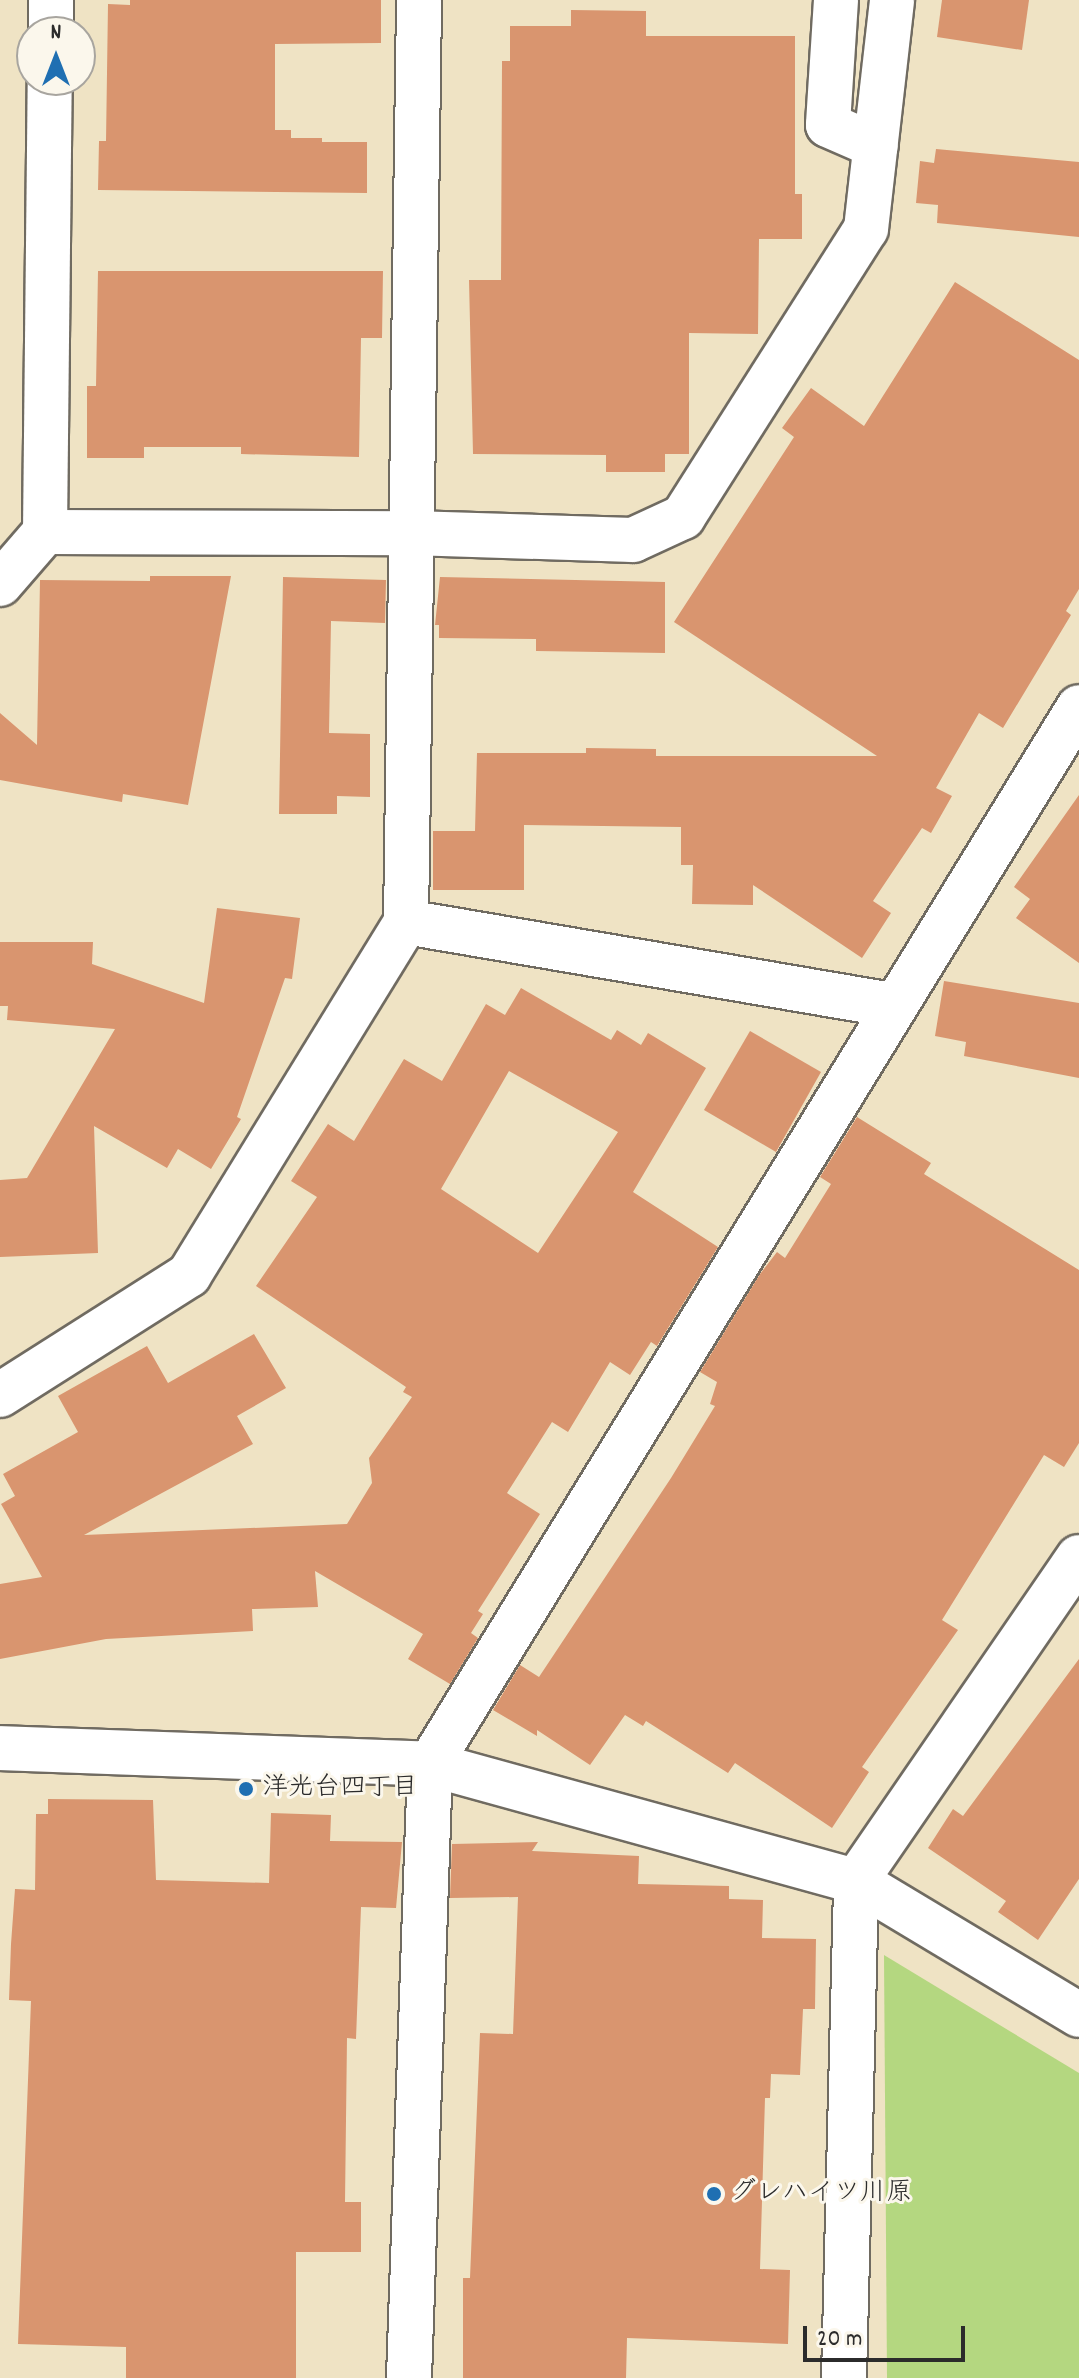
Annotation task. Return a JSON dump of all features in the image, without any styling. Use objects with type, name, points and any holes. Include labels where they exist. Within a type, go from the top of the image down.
[{"type":"street","points":[[0,1395],[189,1275],[406,922],[419,0]]},
{"type":"street","points":[[836,0],[828,125],[876,146]]},
{"type":"street","points":[[45,532],[411,533],[633,540],[683,517],[866,229],[892,0]]},
{"type":"street","points":[[0,584],[45,532],[50,96]]},
{"type":"street","points":[[409,2378],[430,1764],[893,1005],[1079,707]]},
{"type":"street","points":[[406,922],[893,1005]]},
{"type":"street","points":[[844,2378],[856,1881],[1079,1557]]},
{"type":"street","points":[[0,1748],[430,1764],[856,1881],[1076,2006]]},
{"type":"green space","points":[[884,1955],[1079,2073],[1079,2378],[887,2378]]},
{"type":"building","points":[[130,0],[381,0],[381,43],[275,44],[275,130],[291,130],[291,138],[367,142],[367,193],[98,190],[99,141],[106,141],[108,4],[130,5]]},
{"type":"building","points":[[942,0],[1029,0],[1022,50],[937,37]]},
{"type":"building","points":[[571,10],[646,11],[646,36],[795,36],[795,194],[802,194],[802,239],[759,239],[758,334],[689,333],[689,454],[665,454],[665,472],[606,472],[606,455],[473,454],[469,280],[501,280],[502,61],[510,61],[510,26],[571,26]]},
{"type":"building","points":[[936,149],[1079,162],[1079,237],[937,223],[938,205],[916,203],[920,161],[934,163]]},
{"type":"building","points":[[98,271],[383,271],[382,338],[361,338],[359,457],[241,454],[241,447],[144,447],[144,458],[87,458],[87,386],[96,386]]},
{"type":"building","points":[[955,282],[1079,360],[1079,589],[1066,611],[1071,615],[1003,728],[979,713],[936,788],[952,796],[931,833],[922,828],[873,901],[891,913],[862,958],[753,885],[753,905],[692,904],[693,865],[681,865],[681,827],[524,825],[524,890],[433,890],[433,831],[475,831],[477,753],[586,753],[586,748],[656,749],[656,756],[877,756],[674,622],[794,437],[782,428],[811,388],[864,426]]},
{"type":"building","points":[[150,576],[231,576],[188,805],[123,794],[122,802],[0,780],[0,713],[37,745],[40,580],[150,581]]},
{"type":"building","points":[[283,577],[386,580],[385,623],[331,621],[329,733],[370,734],[370,797],[337,796],[337,814],[279,814]]},
{"type":"building","points":[[440,577],[665,582],[665,653],[536,651],[536,639],[439,638],[439,625],[435,625]]},
{"type":"building","points":[[1079,795],[1079,963],[1016,918],[1030,899],[1014,887]]},
{"type":"building","points":[[217,908],[300,918],[292,979],[285,978],[237,1117],[241,1119],[211,1169],[178,1149],[167,1168],[94,1126],[98,1253],[0,1257],[0,1180],[27,1178],[115,1029],[7,1020],[8,1006],[0,1006],[0,942],[93,942],[92,964],[204,1003]]},
{"type":"building","points":[[944,981],[1079,1003],[1079,1078],[964,1056],[966,1042],[935,1036]]},
{"type":"building","points":[[521,988],[611,1040],[617,1030],[641,1045],[648,1033],[706,1068],[633,1192],[718,1247],[657,1346],[651,1342],[630,1375],[610,1362],[568,1432],[552,1422],[507,1493],[540,1514],[478,1611],[483,1614],[471,1633],[478,1638],[450,1684],[408,1659],[423,1634],[315,1571],[318,1607],[252,1609],[253,1631],[106,1639],[0,1659],[0,1584],[42,1577],[1,1504],[15,1496],[3,1474],[78,1432],[58,1396],[147,1346],[168,1383],[254,1334],[286,1388],[237,1416],[253,1444],[84,1535],[347,1524],[372,1483],[369,1458],[412,1397],[403,1392],[406,1387],[256,1286],[317,1197],[291,1181],[328,1124],[354,1141],[404,1059],[442,1081],[486,1004],[505,1015]],"holes":[[[509,1071],[618,1132],[538,1253],[441,1189]]]},
{"type":"building","points":[[750,1031],[821,1072],[776,1152],[704,1110]]},
{"type":"building","points":[[857,1117],[931,1163],[924,1174],[1079,1270],[1079,1443],[1064,1467],[1044,1455],[942,1620],[958,1630],[862,1767],[869,1772],[832,1828],[735,1763],[728,1773],[646,1721],[643,1726],[625,1715],[590,1765],[537,1730],[537,1736],[493,1710],[520,1665],[539,1677],[671,1478],[715,1406],[710,1404],[717,1382],[700,1372],[760,1274],[777,1252],[785,1258],[831,1184],[820,1177]]},
{"type":"building","points":[[1079,1659],[1079,1879],[1038,1940],[998,1912],[1006,1901],[928,1848],[953,1809],[963,1816]]},
{"type":"building","points":[[48,1799],[153,1800],[156,1880],[269,1883],[271,1813],[331,1815],[330,1841],[402,1842],[396,1908],[361,1907],[356,2039],[347,2038],[345,2202],[361,2202],[361,2252],[296,2252],[296,2378],[126,2378],[126,2347],[18,2344],[31,2001],[9,2000],[11,1944],[15,1889],[35,1890],[36,1814],[48,1814]]},
{"type":"building","points":[[538,1842],[532,1851],[639,1856],[638,1884],[729,1886],[729,1899],[763,1900],[762,1938],[816,1939],[815,2009],[803,2009],[800,2075],[771,2074],[770,2098],[765,2098],[760,2269],[790,2270],[788,2344],[627,2338],[626,2378],[463,2378],[463,2278],[470,2278],[480,2033],[513,2034],[518,1897],[450,1898],[452,1844]]},
{"type":"place","name":"洋光台四丁目","points":[[246,1789]]},
{"type":"place","name":"グレハイツ川原","points":[[714,2194]]}]
